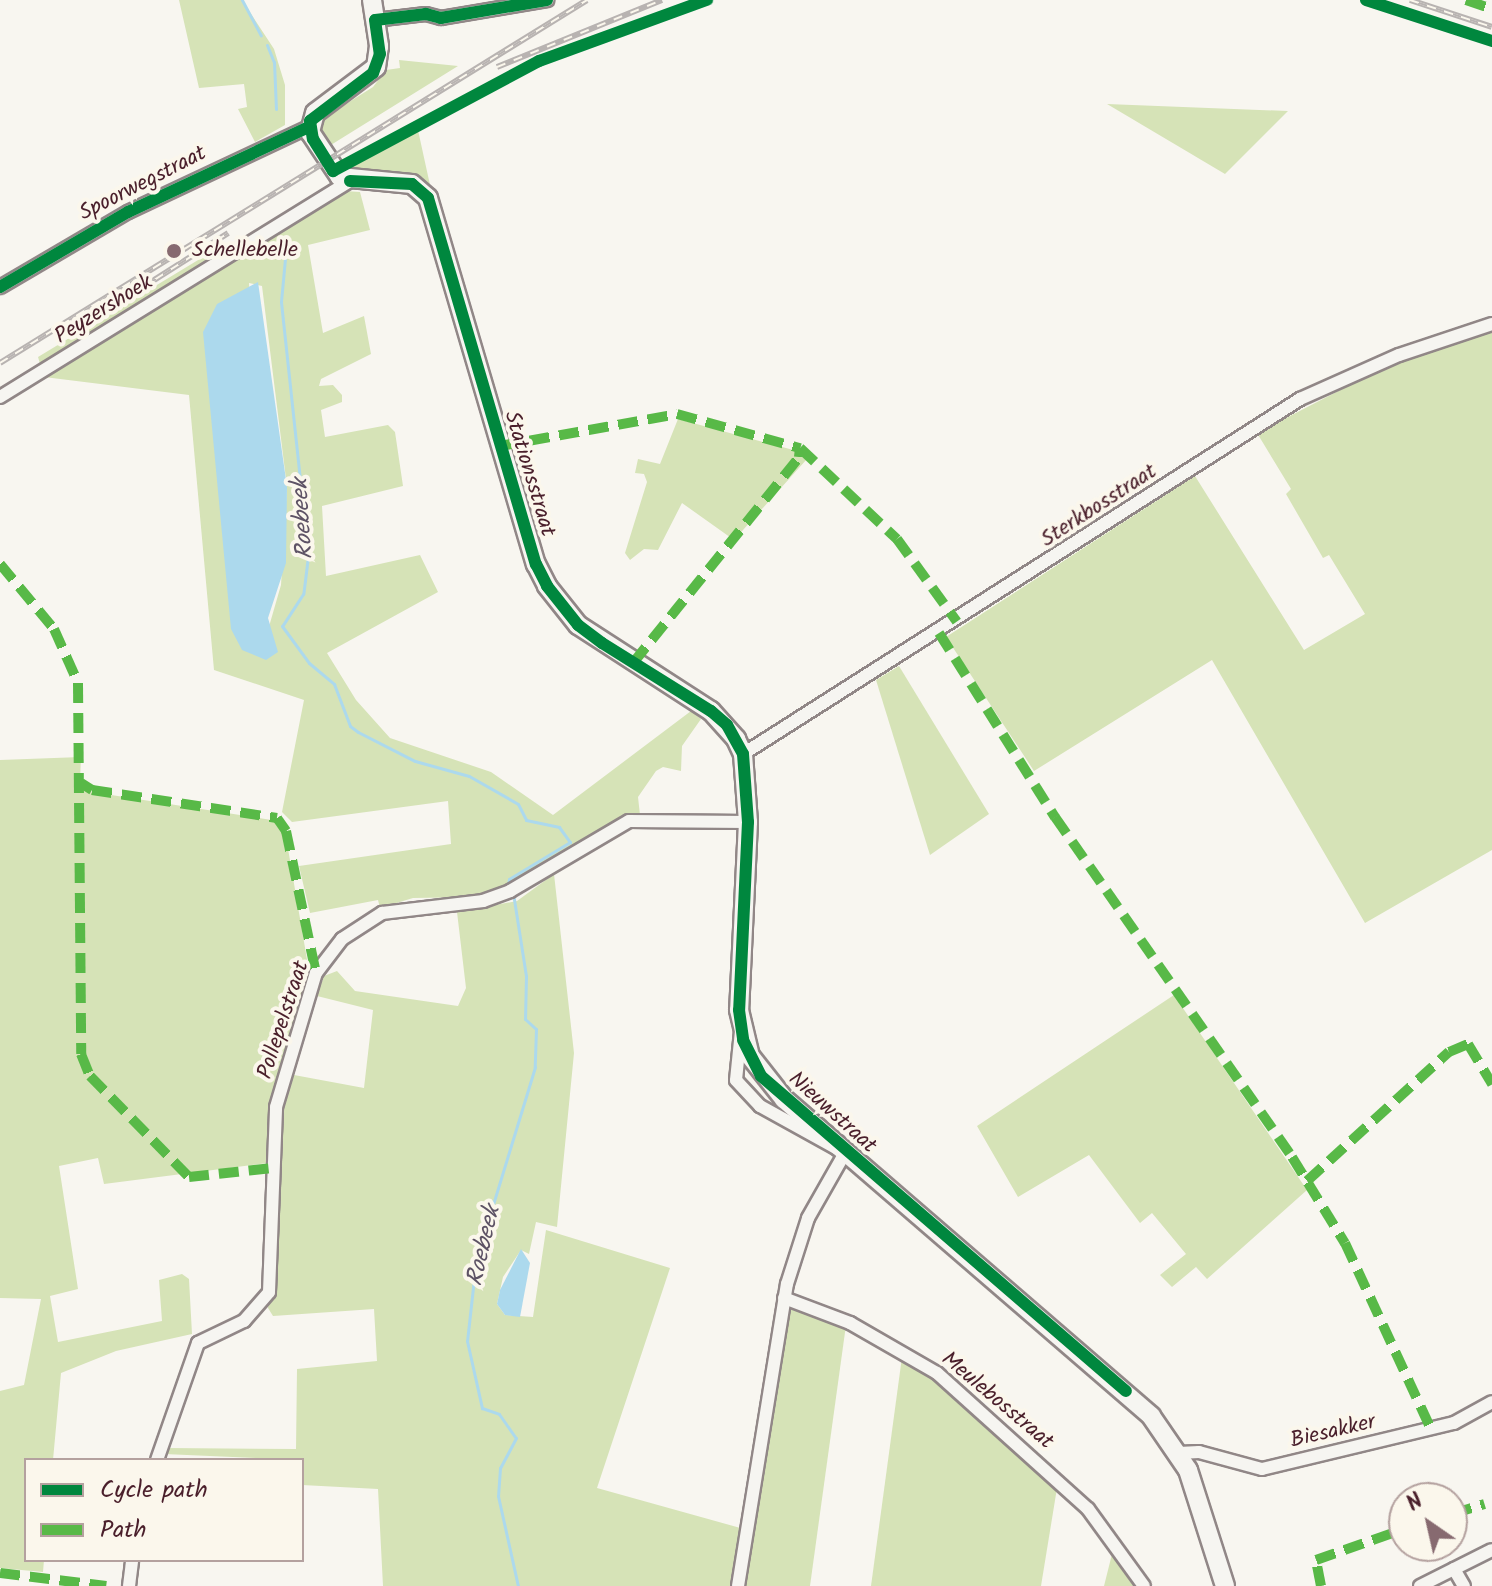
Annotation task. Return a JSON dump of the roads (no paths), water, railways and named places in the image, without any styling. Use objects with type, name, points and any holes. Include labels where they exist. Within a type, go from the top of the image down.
[{"type":"street","points":[[350,181],[333,171],[309,127],[315,113],[373,73],[380,54],[372,0]]},
{"type":"street","points":[[375,20],[426,14],[441,18],[547,0]]},
{"type":"street","name":"Spoorwegstraat","points":[[0,287],[128,212],[309,127]]},
{"type":"street","name":"Peyzershoek","points":[[0,397],[350,181]]},
{"type":"street","name":"Stationsstraat","points":[[350,181],[412,184],[428,198],[536,564],[547,586],[578,625],[711,711],[727,725],[743,754]]},
{"type":"street","name":"Sterkbosstraat","points":[[743,754],[1300,399],[1387,360],[1492,324]]},
{"type":"street","name":"Nieuwstraat","points":[[743,754],[748,822],[741,1027],[761,1076],[845,1153],[1126,1391],[1179,1453],[1225,1586]]},
{"type":"street","name":"Pollepelstraat","points":[[158,1458],[198,1343],[244,1321],[269,1292],[276,1107],[316,973],[342,939],[382,913],[483,901],[510,891],[629,821],[748,822]]},
{"type":"street","points":[[738,1586],[784,1298],[808,1218],[845,1153]]},
{"type":"street","name":"Meulebosstraat","points":[[784,1298],[850,1323],[937,1373],[1088,1509],[1144,1586]]},
{"type":"street","name":"Biesakker","points":[[1179,1453],[1199,1452],[1262,1469],[1454,1423],[1492,1402]]},
{"type":"street","points":[[1420,1586],[1492,1550]]},
{"type":"street","points":[[129,1586],[132,1562]]},
{"type":"street","points":[[1454,1569],[1464,1586]]},
{"type":"water","points":[[258,282],[287,487],[286,563],[268,618],[278,652],[266,660],[242,650],[231,629],[203,332],[217,304]]},
{"type":"water","points":[[521,1249],[530,1263],[520,1317],[505,1315],[497,1304],[500,1290]]},
{"type":"waterway","name":"Roebeek","points":[[242,0],[261,35]]},
{"type":"waterway","name":"Roebeek","points":[[267,45],[274,62],[276,109]]},
{"type":"waterway","name":"Roebeek","points":[[287,237],[281,302],[308,556],[303,594],[282,626],[309,663],[334,684],[350,726],[358,732],[415,761],[469,776],[518,804],[526,820],[559,827],[570,842],[509,879],[508,884]]},
{"type":"waterway","name":"Roebeek","points":[[513,893],[526,976],[525,1019],[536,1029],[535,1067],[476,1260],[467,1341],[482,1408],[499,1414],[516,1438],[500,1468],[498,1496],[518,1586]]},
{"type":"railway","points":[[0,363],[587,0]]},
{"type":"railway","points":[[497,67],[662,0]]},
{"type":"railway","points":[[1410,0],[1492,27]]},
{"type":"railway","points":[[110,308],[228,233]]},
{"type":"place","name":"Schellebelle","points":[[174,251]]}]
